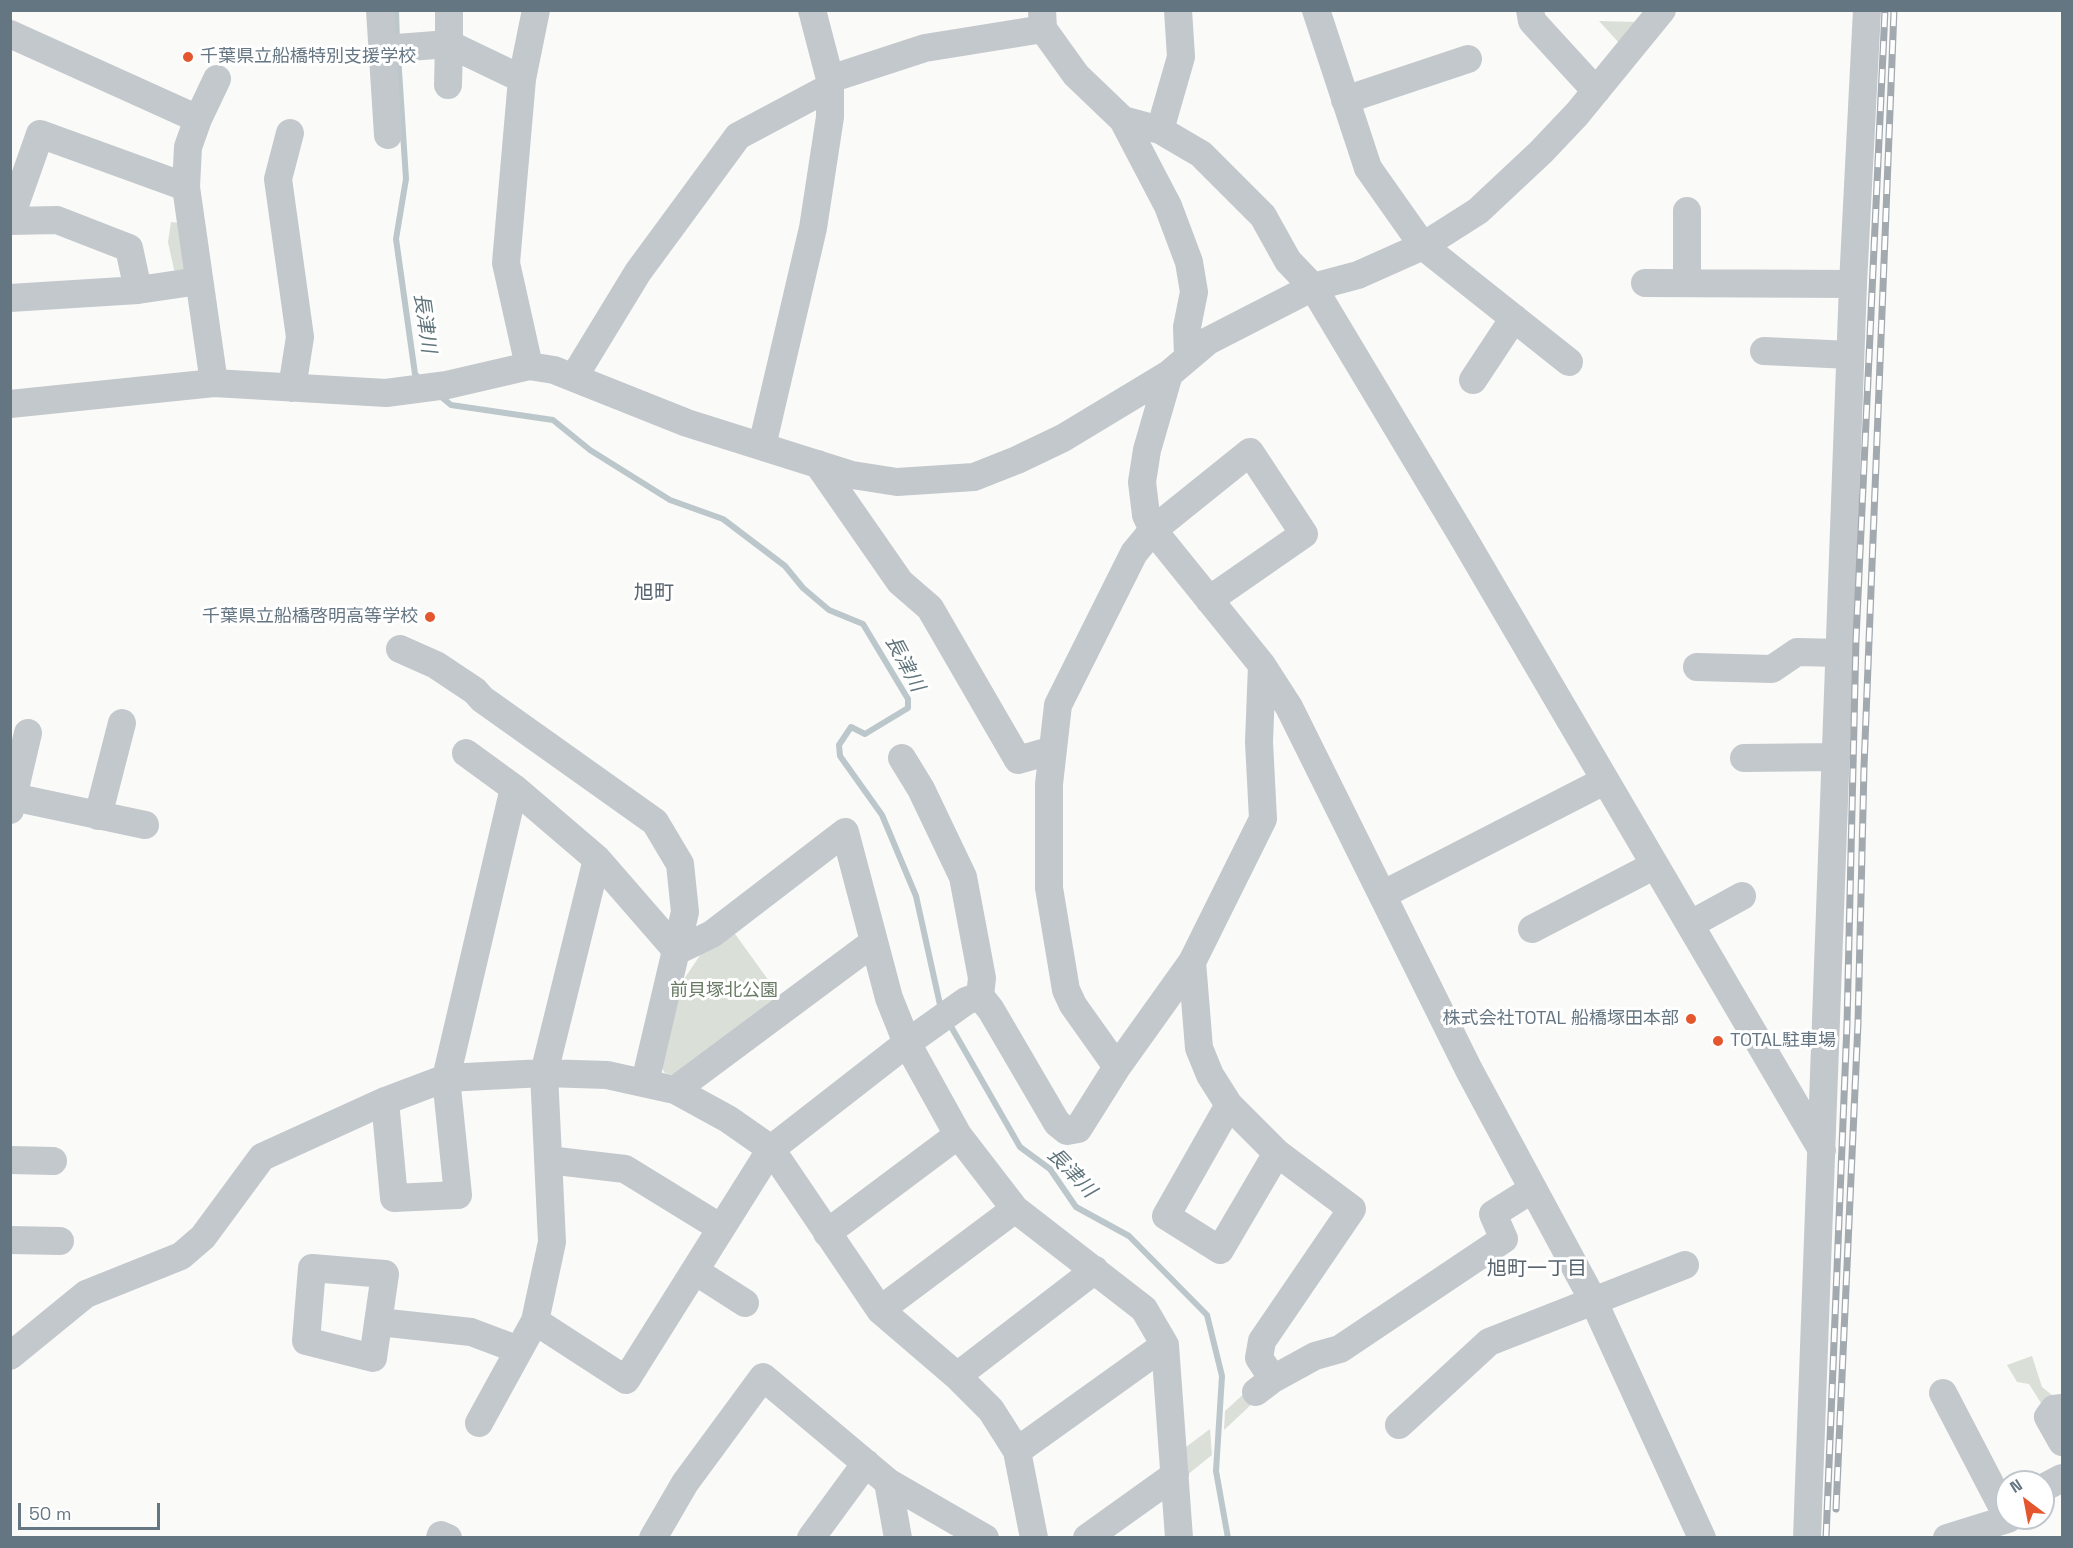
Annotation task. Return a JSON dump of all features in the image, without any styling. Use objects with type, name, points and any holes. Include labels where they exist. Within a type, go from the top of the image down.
[{"type":"street","points":[[380,10],[388,135]]},
{"type":"street","points":[[448,85],[449,10]]},
{"type":"street","points":[[529,366],[506,263],[522,79],[536,10]]},
{"type":"street","points":[[762,446],[813,228],[830,117],[830,83],[812,10]]},
{"type":"street","points":[[1160,130],[1181,57],[1178,10]]},
{"type":"street","points":[[1316,10],[1368,168],[1423,246],[1569,362]]},
{"type":"street","points":[[1530,10],[1532,21],[1596,91]]},
{"type":"street","points":[[10,404],[214,383],[386,393],[447,385],[529,366],[554,370],[687,423],[852,475],[897,482],[974,477],[1063,438],[1179,365],[1208,341],[1313,287],[1358,275],[1423,246],[1478,211],[1541,152],[1596,91],[1662,10]]},
{"type":"street","points":[[1807,1538],[1850,355],[1867,10]]},
{"type":"street","points":[[574,377],[638,272],[738,136],[830,83],[925,48],[1042,20],[1076,75],[1123,120],[1168,206],[1189,262],[1194,292],[1179,365],[1147,450],[1142,482],[1146,515],[1153,530],[1262,665],[1289,707],[1384,894],[1469,1070],[1594,1302],[1702,1538]]},
{"type":"street","points":[[10,34],[198,119]]},
{"type":"street","points":[[383,49],[449,44],[522,79]]},
{"type":"street","points":[[1346,99],[1468,59]]},
{"type":"street","points":[[214,383],[186,187],[188,147],[217,79]]},
{"type":"street","points":[[1123,120],[1160,130],[1201,154],[1263,216],[1288,261],[1313,287],[1470,549],[1822,1150]]},
{"type":"street","points":[[290,133],[278,179],[300,337],[292,388]]},
{"type":"street","points":[[138,290],[129,248],[57,220],[10,220],[40,134],[186,187]]},
{"type":"street","points":[[1687,211],[1687,283]]},
{"type":"street","points":[[10,298],[138,290],[199,281]]},
{"type":"street","points":[[1645,283],[1853,284]]},
{"type":"street","points":[[1473,380],[1514,318]]},
{"type":"street","points":[[1764,351],[1850,355]]},
{"type":"street","points":[[1117,1067],[1073,1005],[1066,990],[1049,888],[1049,784],[1058,705],[1134,553],[1153,530],[1250,452],[1305,534],[1209,600]]},
{"type":"street","points":[[818,464],[900,582],[930,608],[1018,760],[1053,750]]},
{"type":"street","points":[[400,649],[436,665],[475,691],[655,822],[680,864],[685,912],[645,1082]]},
{"type":"street","points":[[1696,667],[1773,669],[1797,652],[1840,653]]},
{"type":"street","points":[[902,758],[921,789],[963,877],[982,978],[980,996],[991,1010],[1058,1123],[1067,1131],[1078,1129],[1117,1067],[1192,962],[1263,819],[1259,742],[1262,665]]},
{"type":"street","points":[[98,816],[122,723]]},
{"type":"street","points":[[28,733],[12,804],[145,825]]},
{"type":"street","points":[[466,753],[514,788],[597,859],[677,951]]},
{"type":"street","points":[[1744,758],[1836,757]]},
{"type":"street","points":[[1384,894],[1605,781]]},
{"type":"street","points":[[385,1101],[394,1198],[458,1195],[446,1078],[514,788]]},
{"type":"street","points":[[677,951],[712,934],[845,832],[889,998],[907,1043],[958,1135],[1015,1209],[1144,1310],[1165,1346],[1179,1538]]},
{"type":"street","points":[[479,1423],[536,1322],[552,1242],[544,1073],[597,859]]},
{"type":"street","points":[[1532,929],[1655,865]]},
{"type":"street","points":[[1691,924],[1742,896]]},
{"type":"street","points":[[675,1090],[874,942]]},
{"type":"street","points":[[1192,962],[1199,1048],[1210,1075],[1229,1105],[1277,1153],[1352,1209],[1262,1341],[1259,1358],[1265,1385],[1315,1356],[1340,1349],[1504,1239],[1493,1214],[1533,1189]]},
{"type":"street","points":[[536,1322],[626,1380],[771,1149],[907,1043],[966,1001],[980,996]]},
{"type":"street","points":[[10,1356],[86,1294],[181,1256],[204,1237],[262,1157],[385,1101],[446,1078],[544,1073],[607,1075],[675,1090],[728,1119],[771,1149],[880,1310],[957,1376],[991,1410],[1017,1451],[1034,1538]]},
{"type":"street","points":[[1229,1105],[1166,1216],[1220,1251],[1277,1153]]},
{"type":"street","points":[[828,1233],[958,1135]]},
{"type":"street","points":[[10,1160],[53,1161]]},
{"type":"street","points":[[548,1160],[625,1168],[722,1228]]},
{"type":"street","points":[[880,1310],[1015,1209]]},
{"type":"street","points":[[10,1240],[60,1241]]},
{"type":"street","points":[[1399,1425],[1489,1342],[1685,1265]]},
{"type":"street","points":[[957,1376],[1095,1270]]},
{"type":"street","points":[[695,1271],[745,1303]]},
{"type":"street","points":[[379,1322],[471,1332],[519,1350]]},
{"type":"street","points":[[1017,1451],[1165,1346]]},
{"type":"street","points":[[652,1538],[685,1484],[763,1377],[888,1482],[985,1538]]},
{"type":"street","points":[[1943,1393],[1995,1492]]},
{"type":"street","points":[[2062,1408],[2054,1409],[2048,1417],[2062,1442]]},
{"type":"street","points":[[811,1538],[866,1463]]},
{"type":"street","points":[[1087,1538],[1175,1475]]},
{"type":"street","points":[[888,1482],[898,1538]]},
{"type":"street","points":[[1947,1538],[1995,1523]]},
{"type":"street","points":[[440,1538],[441,1535],[448,1538]]},
{"type":"green space","points":[[1599,21],[1638,22],[1621,45]]},
{"type":"green space","points":[[171,222],[180,223],[189,271],[175,274],[168,242]]},
{"type":"green space","name":"前貝塚北公園","points":[[730,927],[782,999],[674,1075],[665,1073],[660,1066],[678,988],[709,942]]},
{"type":"green space","points":[[2032,1356],[2042,1387],[2058,1400],[2044,1408],[2029,1384],[2017,1382],[2007,1365]]},
{"type":"green space","points":[[1247,1391],[1254,1402],[1224,1430],[1225,1411]]},
{"type":"green space","points":[[1210,1429],[1212,1455],[1182,1479],[1186,1447]]},
{"type":"waterway","name":"長津川","points":[[396,10],[397,42]]},
{"type":"waterway","name":"長津川","points":[[398,55],[406,179],[396,239],[415,374],[420,379]]},
{"type":"waterway","name":"長津川","points":[[439,395],[451,405],[553,420],[590,450],[670,500],[723,519],[785,566],[803,588],[829,610],[863,624],[908,699],[908,708],[865,734],[851,727],[839,745],[840,756],[882,815],[916,896],[941,1009]]},
{"type":"waterway","name":"長津川","points":[[949,1023],[1020,1147],[1050,1169],[1076,1207],[1129,1236],[1207,1315],[1222,1376],[1216,1471],[1228,1538]]},
{"type":"railway","points":[[1826,1538],[1847,1024],[1856,639],[1885,10]]},
{"type":"railway","points":[[1836,1509],[1858,1023],[1864,767],[1894,10]]},
{"type":"place","name":"千葉県立船橋特別支援学校","points":[[188,57]]},
{"type":"place","name":"千葉県立船橋啓明高等学校","points":[[430,617]]},
{"type":"place","name":"株式会社TOTAL 船橋塚田本部","points":[[1691,1019]]},
{"type":"place","name":"TOTAL駐車場","points":[[1718,1041]]},
{"type":"district","name":"旭町","points":[[654,594]]},
{"type":"district","name":"旭町一丁目","points":[[1537,1270]]}]
